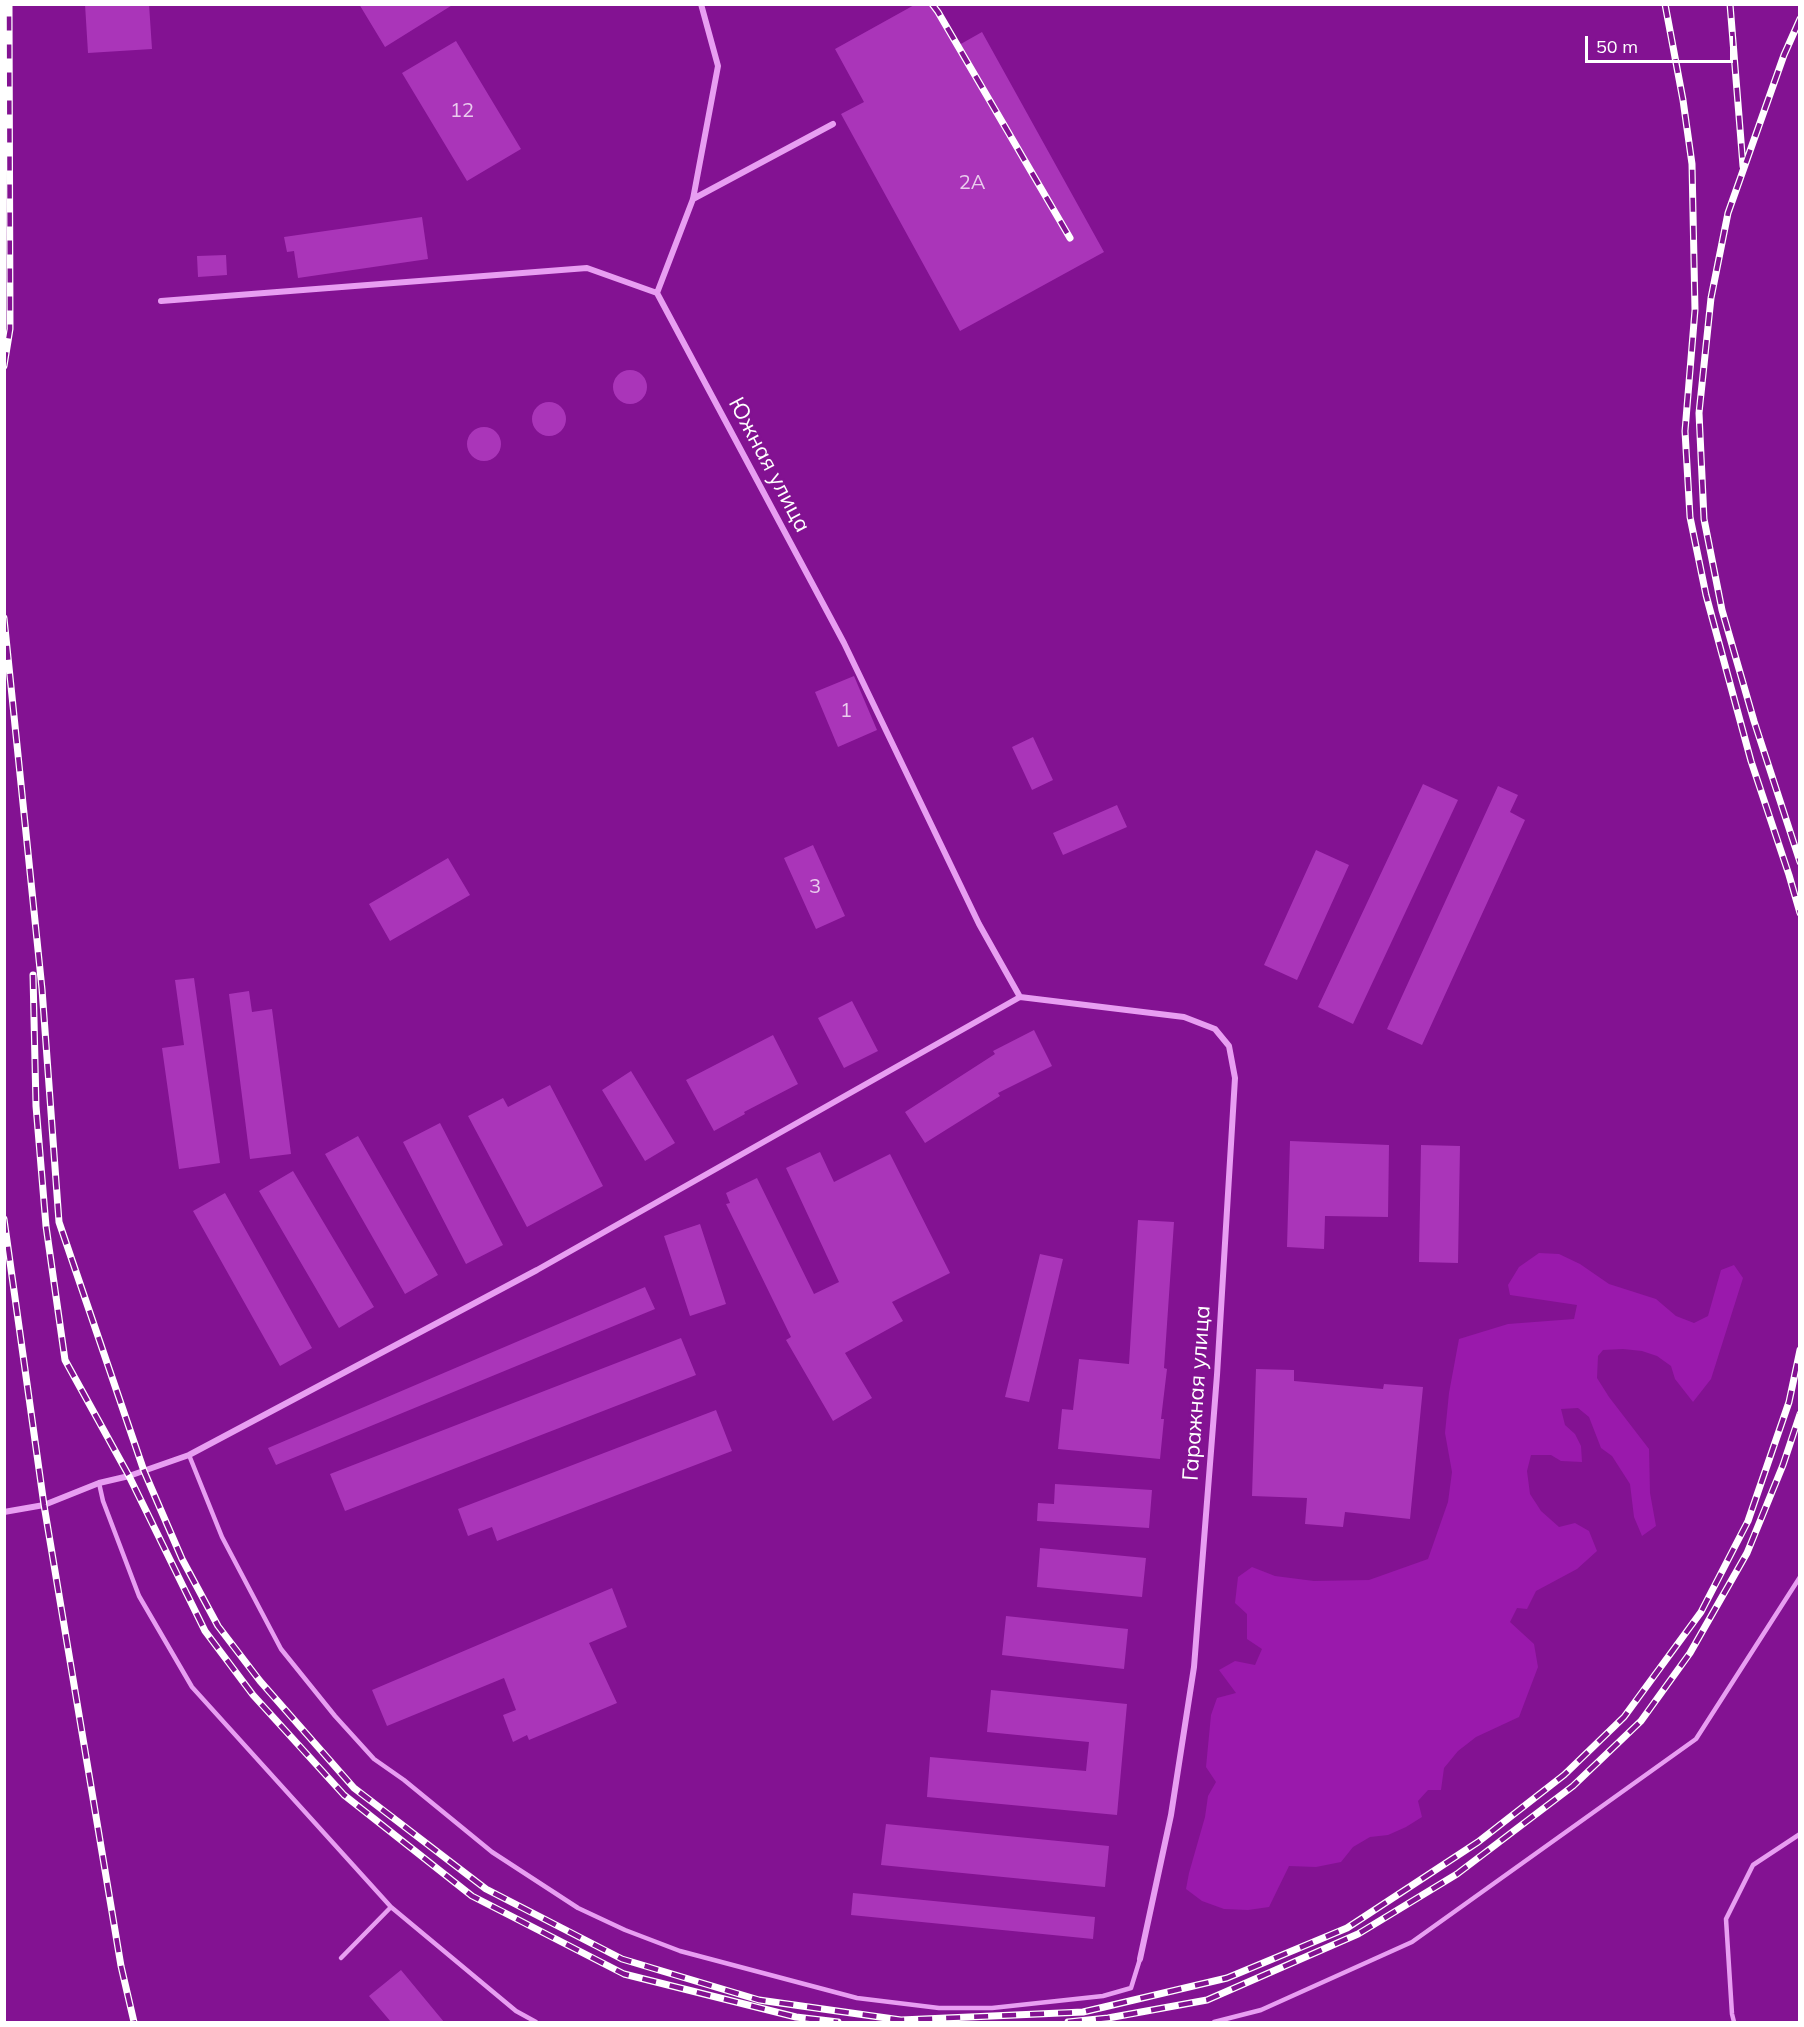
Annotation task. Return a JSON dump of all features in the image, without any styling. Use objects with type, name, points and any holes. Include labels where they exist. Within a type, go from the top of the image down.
[{"type":"street","points":[[161,301],[587,268],[657,293],[693,199],[718,66],[701,4]]},
{"type":"street","points":[[693,199],[832,124]]},
{"type":"street","name":"Южная улица","points":[[657,293],[844,644],[979,924],[1020,997]]},
{"type":"street","points":[[4,1512],[44,1505],[99,1483],[129,1476],[189,1455],[537,1270],[1020,997]]},
{"type":"street","name":"Гаражная улица","points":[[1020,997],[1185,1017],[1215,1029],[1229,1046],[1235,1078],[1217,1375],[1194,1667],[1172,1815],[1140,1959]]},
{"type":"lane","points":[[189,1455],[222,1537],[280,1648],[335,1716],[374,1759],[404,1780],[492,1852],[578,1908],[680,1951],[857,1998],[939,2008],[992,2008],[1103,1996],[1131,1988],[1140,1959]]},
{"type":"lane","points":[[99,1483],[103,1501],[139,1596],[192,1687],[391,1907],[516,2011],[536,2022]]},
{"type":"lane","points":[[1214,2022],[1261,2010],[1412,1942],[1696,1739],[1800,1577]]},
{"type":"lane","points":[[1734,2022],[1726,1919],[1753,1865],[1800,1834]]},
{"type":"lane","points":[[340,1958],[391,1907]]},
{"type":"shaded area","points":[[1539,1253],[1559,1254],[1580,1264],[1609,1284],[1656,1299],[1676,1316],[1694,1323],[1708,1316],[1721,1270],[1734,1265],[1743,1278],[1711,1379],[1693,1402],[1675,1379],[1671,1366],[1657,1356],[1642,1351],[1623,1349],[1603,1350],[1598,1356],[1597,1378],[1649,1449],[1650,1493],[1656,1526],[1642,1536],[1634,1517],[1630,1484],[1612,1456],[1601,1448],[1589,1417],[1578,1408],[1561,1409],[1565,1425],[1575,1434],[1581,1446],[1582,1462],[1561,1461],[1551,1455],[1531,1455],[1527,1471],[1530,1494],[1541,1511],[1559,1527],[1575,1523],[1589,1531],[1597,1551],[1577,1569],[1536,1591],[1527,1609],[1517,1608],[1510,1622],[1534,1644],[1538,1667],[1519,1717],[1476,1737],[1458,1751],[1444,1768],[1441,1790],[1428,1790],[1418,1801],[1422,1817],[1388,1835],[1370,1837],[1353,1847],[1341,1862],[1316,1867],[1289,1866],[1269,1907],[1248,1910],[1224,1909],[1202,1901],[1186,1889],[1205,1817],[1208,1796],[1216,1782],[1206,1767],[1211,1715],[1217,1698],[1236,1693],[1219,1670],[1235,1661],[1255,1665],[1262,1649],[1247,1639],[1247,1614],[1235,1603],[1238,1577],[1252,1567],[1275,1576],[1314,1581],[1369,1580],[1428,1559],[1448,1502],[1452,1472],[1445,1433],[1449,1393],[1459,1339],[1508,1324],[1574,1319],[1577,1305],[1510,1295],[1508,1285],[1519,1267]]},
{"type":"building","points":[[85,4],[149,4],[152,49],[88,53]]},
{"type":"building","points":[[359,4],[454,4],[385,47]]},
{"type":"building","points":[[916,4],[936,4],[959,45],[982,32],[1104,252],[960,331],[841,114],[864,102],[835,49]]},
{"type":"building","points":[[456,41],[521,149],[467,181],[402,73]]},
{"type":"building","points":[[422,217],[428,259],[298,278],[294,251],[287,252],[284,237]]},
{"type":"building","points":[[226,255],[227,275],[198,277],[197,256]]},
{"type":"building","points":[[630,370],[642,375],[647,387],[642,399],[630,404],[618,399],[613,387],[618,375]]},
{"type":"building","points":[[549,402],[561,407],[566,419],[561,431],[549,436],[537,431],[532,419],[537,407]]},
{"type":"building","points":[[484,427],[496,432],[501,444],[496,456],[484,461],[472,456],[467,444],[472,432]]},
{"type":"building","points":[[854,676],[877,730],[838,747],[815,692]]},
{"type":"building","points":[[1033,737],[1053,780],[1032,790],[1012,747]]},
{"type":"building","points":[[1423,784],[1458,800],[1353,1024],[1318,1007]]},
{"type":"building","points":[[1498,786],[1518,795],[1510,812],[1525,820],[1422,1045],[1387,1029]]},
{"type":"building","points":[[1117,805],[1127,827],[1063,855],[1053,833]]},
{"type":"building","points":[[813,845],[845,916],[816,929],[784,858]]},
{"type":"building","points":[[1316,850],[1349,865],[1297,980],[1264,965]]},
{"type":"building","points":[[448,858],[470,895],[390,941],[369,904]]},
{"type":"building","points":[[194,978],[220,1163],[179,1169],[162,1048],[184,1045],[175,980]]},
{"type":"building","points":[[249,991],[252,1012],[272,1009],[291,1154],[250,1159],[229,994]]},
{"type":"building","points":[[852,1001],[878,1051],[844,1068],[818,1018]]},
{"type":"building","points":[[1034,1030],[1052,1066],[998,1093],[1000,1096],[925,1143],[905,1112],[995,1054],[993,1051]]},
{"type":"building","points":[[773,1035],[798,1084],[744,1112],[745,1114],[714,1131],[686,1080]]},
{"type":"building","points":[[631,1071],[675,1143],[645,1161],[602,1090]]},
{"type":"building","points":[[550,1085],[603,1186],[527,1227],[468,1116],[503,1098],[508,1107]]},
{"type":"building","points":[[440,1123],[503,1245],[466,1264],[403,1142]]},
{"type":"building","points":[[358,1136],[438,1275],[405,1294],[325,1154]]},
{"type":"building","points":[[1290,1141],[1389,1145],[1388,1217],[1325,1216],[1324,1249],[1287,1247]]},
{"type":"building","points":[[1421,1145],[1460,1146],[1458,1263],[1419,1262]]},
{"type":"building","points":[[820,1152],[834,1182],[890,1154],[950,1273],[892,1302],[903,1321],[845,1353],[872,1398],[833,1421],[786,1340],[791,1337],[726,1204],[730,1203],[726,1193],[757,1178],[814,1294],[839,1282],[786,1168]]},
{"type":"building","points":[[293,1171],[374,1307],[339,1328],[259,1191]]},
{"type":"building","points":[[225,1193],[312,1348],[280,1366],[193,1211]]},
{"type":"building","points":[[1138,1220],[1174,1222],[1160,1459],[1058,1449],[1062,1409],[1073,1410],[1079,1359],[1129,1364]]},
{"type":"building","points":[[700,1224],[726,1304],[690,1316],[664,1236]]},
{"type":"building","points":[[1040,1254],[1063,1259],[1029,1402],[1005,1397]]},
{"type":"building","points":[[645,1287],[655,1309],[276,1465],[268,1448]]},
{"type":"building","points":[[681,1338],[696,1375],[345,1511],[330,1474]]},
{"type":"building","points":[[1256,1369],[1294,1370],[1294,1381],[1383,1389],[1384,1384],[1423,1387],[1410,1519],[1345,1512],[1343,1527],[1305,1524],[1307,1498],[1252,1496]]},
{"type":"building","points":[[716,1410],[732,1451],[497,1541],[492,1527],[468,1536],[458,1509]]},
{"type":"building","points":[[1055,1484],[1152,1490],[1149,1528],[1037,1521],[1038,1503],[1054,1504]]},
{"type":"building","points":[[1040,1548],[1146,1558],[1142,1597],[1037,1587]]},
{"type":"building","points":[[612,1588],[627,1627],[589,1643],[617,1703],[529,1740],[527,1735],[513,1742],[503,1715],[516,1710],[504,1678],[387,1726],[372,1690]]},
{"type":"building","points":[[1006,1616],[1128,1629],[1124,1669],[1002,1655]]},
{"type":"building","points":[[991,1690],[1127,1704],[1117,1815],[927,1797],[930,1757],[1086,1771],[1089,1742],[987,1732]]},
{"type":"building","points":[[886,1824],[1109,1846],[1105,1887],[881,1865]]},
{"type":"building","points":[[853,1893],[1095,1917],[1093,1939],[851,1915]]},
{"type":"building","points":[[401,1970],[444,2022],[391,2022],[369,1996]]},
{"type":"railway","points":[[4,366],[10,329],[9,4]]},
{"type":"railway","points":[[932,4],[1070,238]]},
{"type":"railway","points":[[1665,4],[1692,164],[1695,310],[1685,431],[1690,517],[1706,595],[1751,761],[1800,913]]},
{"type":"railway","points":[[1730,4],[1743,166]]},
{"type":"railway","points":[[1800,19],[1784,55],[1728,213],[1711,298],[1699,413],[1704,519],[1722,610],[1754,721],[1800,862]]},
{"type":"railway","points":[[4,618],[42,989],[59,1222],[144,1471],[182,1559],[218,1626],[260,1681],[354,1788],[486,1889],[622,1959],[759,2000],[901,2020],[1083,2012],[1227,1978],[1347,1928],[1478,1842],[1564,1775],[1624,1717],[1701,1612],[1748,1521],[1789,1402],[1800,1350]]},
{"type":"railway","points":[[33,975],[36,1106],[46,1226],[65,1360],[129,1476],[205,1631],[253,1695],[344,1795],[472,1896],[624,1974],[796,2017],[838,2022]]},
{"type":"railway","points":[[4,1219],[44,1505],[121,1966],[134,2022]]},
{"type":"railway","points":[[1068,2022],[1108,2018],[1207,2000],[1358,1934],[1457,1874],[1573,1786],[1641,1721],[1690,1653],[1747,1553],[1783,1465],[1800,1414]]}]
